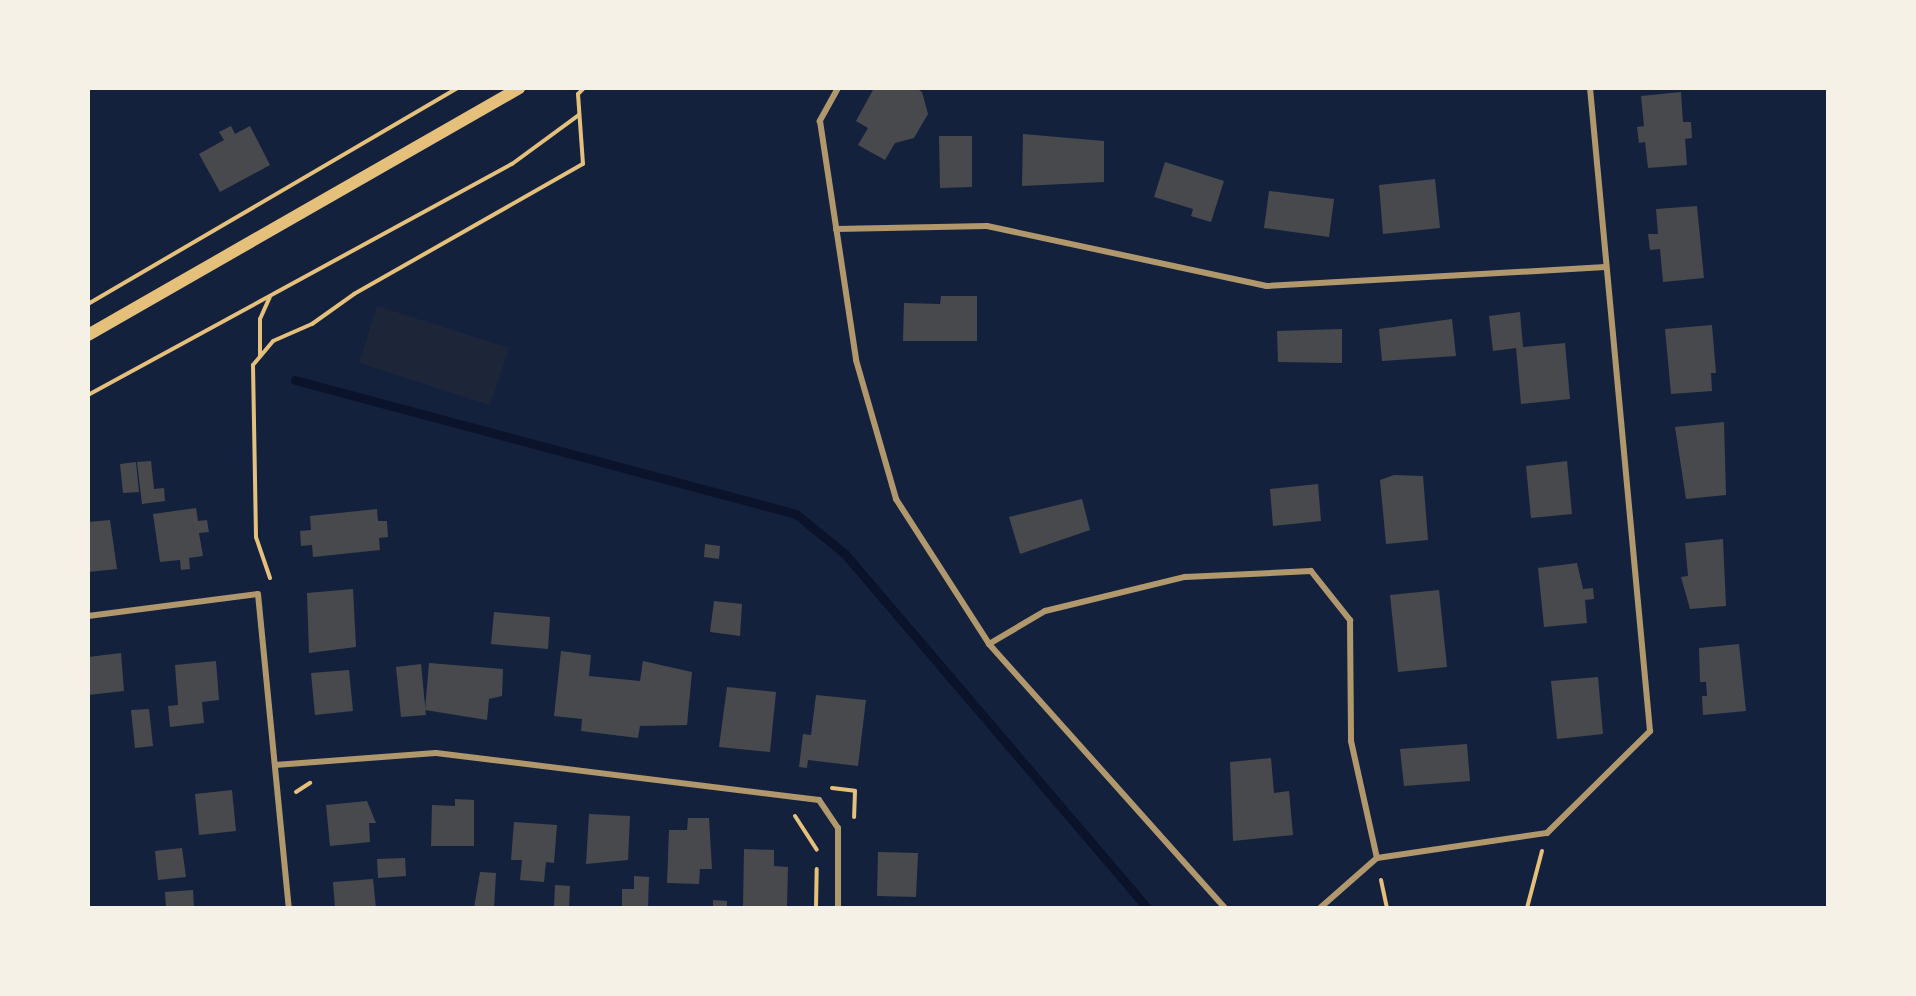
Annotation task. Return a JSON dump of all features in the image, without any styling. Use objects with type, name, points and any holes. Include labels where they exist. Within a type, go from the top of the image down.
[{"type":"main road","points":[[88,335],[519,88]]},
{"type":"street","points":[[838,88],[820,121],[856,360],[896,499],[989,644],[1225,908]]},
{"type":"street","points":[[1320,908],[1377,858],[1547,833],[1650,731],[1590,88]]},
{"type":"street","points":[[836,229],[987,226],[1267,286],[1605,267]]},
{"type":"street","points":[[989,644],[1045,611],[1185,577],[1311,571],[1350,620],[1351,741],[1377,858]]},
{"type":"street","points":[[88,616],[258,594],[289,908]]},
{"type":"street","points":[[275,765],[436,753],[819,800],[838,828],[838,908]]},
{"type":"path","points":[[88,304],[457,88]]},
{"type":"path","points":[[274,591],[256,537],[253,365],[273,341],[312,324],[354,294],[583,164],[578,94],[584,88]]},
{"type":"path","points":[[88,395],[512,164],[579,116]]},
{"type":"path","points":[[260,357],[260,319],[271,296]]},
{"type":"path","points":[[822,786],[855,791],[854,824]]},
{"type":"path","points":[[781,812],[793,814],[817,849],[816,908]]},
{"type":"path","points":[[1527,908],[1547,833]]},
{"type":"path","points":[[1377,858],[1387,908]]},
{"type":"shaded area","points":[[377,306],[509,348],[490,405],[359,363]]},
{"type":"building","points":[[874,88],[916,88],[922,92],[928,114],[914,138],[895,143],[885,160],[858,145],[868,128],[856,121]]},
{"type":"building","points":[[1681,92],[1683,122],[1691,122],[1692,138],[1685,139],[1687,165],[1648,168],[1645,142],[1639,143],[1637,127],[1644,126],[1641,96]]},
{"type":"building","points":[[231,126],[235,134],[250,126],[270,165],[220,192],[199,154],[224,140],[219,132]]},
{"type":"building","points":[[1023,134],[1104,141],[1104,182],[1022,186]]},
{"type":"building","points":[[939,136],[972,136],[972,187],[940,188]]},
{"type":"building","points":[[1165,162],[1224,181],[1211,222],[1191,216],[1193,209],[1154,197]]},
{"type":"building","points":[[1435,179],[1440,228],[1383,234],[1379,185]]},
{"type":"building","points":[[1269,191],[1334,199],[1329,237],[1264,228]]},
{"type":"building","points":[[1697,206],[1704,278],[1663,282],[1660,249],[1650,250],[1648,234],[1658,234],[1656,209]]},
{"type":"building","points":[[941,296],[977,296],[977,341],[903,341],[904,303],[940,304]]},
{"type":"building","points":[[1520,312],[1523,347],[1565,343],[1570,399],[1521,404],[1516,348],[1493,351],[1489,316]]},
{"type":"building","points":[[1452,319],[1456,356],[1382,361],[1379,329]]},
{"type":"building","points":[[1712,325],[1716,373],[1711,373],[1712,391],[1671,394],[1665,329]]},
{"type":"building","points":[[1342,329],[1342,363],[1278,362],[1277,331]]},
{"type":"building","points":[[1724,422],[1726,495],[1686,499],[1675,427]]},
{"type":"building","points":[[151,461],[154,489],[164,488],[165,501],[142,504],[137,462]]},
{"type":"building","points":[[1567,461],[1572,514],[1531,518],[1526,466]]},
{"type":"building","points":[[136,462],[139,492],[123,493],[120,464]]},
{"type":"building","points":[[1394,475],[1423,476],[1428,540],[1386,544],[1380,480]]},
{"type":"building","points":[[1318,484],[1321,521],[1273,526],[1270,489]]},
{"type":"building","points":[[1082,499],[1090,530],[1020,554],[1009,517]]},
{"type":"building","points":[[196,508],[198,521],[207,520],[209,532],[199,533],[203,556],[189,558],[190,569],[181,570],[180,560],[160,562],[153,514]]},
{"type":"building","points":[[377,509],[378,521],[387,521],[388,537],[379,538],[380,550],[313,557],[312,545],[301,546],[300,531],[311,530],[310,516]]},
{"type":"building","points":[[110,520],[117,569],[88,572],[88,522]]},
{"type":"building","points":[[1723,539],[1726,606],[1690,609],[1681,577],[1688,576],[1685,543]]},
{"type":"building","points":[[705,544],[720,546],[719,559],[704,557]]},
{"type":"building","points":[[1577,563],[1583,589],[1593,588],[1594,599],[1585,600],[1587,623],[1544,627],[1538,568]]},
{"type":"building","points":[[353,589],[356,647],[309,653],[307,593]]},
{"type":"building","points":[[1439,590],[1447,667],[1398,672],[1390,595]]},
{"type":"building","points":[[714,601],[742,604],[740,636],[710,632]]},
{"type":"building","points":[[494,612],[550,617],[548,649],[491,644]]},
{"type":"building","points":[[1739,644],[1746,711],[1703,715],[1702,696],[1707,696],[1706,682],[1700,682],[1699,648]]},
{"type":"building","points":[[561,651],[591,655],[589,676],[640,681],[643,661],[692,672],[687,725],[640,726],[638,738],[581,731],[582,719],[554,716]]},
{"type":"building","points":[[121,653],[124,691],[88,695],[88,657]]},
{"type":"building","points":[[216,661],[219,700],[202,702],[204,723],[170,727],[168,706],[178,705],[175,665]]},
{"type":"building","points":[[429,663],[503,669],[502,696],[489,699],[487,720],[425,710]]},
{"type":"building","points":[[421,664],[426,715],[401,717],[396,667]]},
{"type":"building","points":[[349,670],[353,711],[315,715],[311,673]]},
{"type":"building","points":[[1598,677],[1603,734],[1557,739],[1551,681]]},
{"type":"building","points":[[727,687],[776,692],[770,752],[719,747]]},
{"type":"building","points":[[816,695],[866,700],[858,766],[808,760],[807,768],[799,767],[803,734],[811,735]]},
{"type":"building","points":[[149,709],[153,746],[135,748],[131,710]]},
{"type":"building","points":[[1467,744],[1470,781],[1404,786],[1400,749]]},
{"type":"building","points":[[1271,758],[1274,793],[1289,791],[1293,835],[1233,841],[1230,762]]},
{"type":"building","points":[[232,790],[236,831],[199,835],[195,794]]},
{"type":"building","points":[[455,799],[474,800],[474,846],[431,846],[432,805],[455,806]]},
{"type":"building","points":[[367,801],[376,823],[369,823],[370,842],[330,846],[326,805]]},
{"type":"building","points":[[589,814],[630,816],[628,860],[586,864]]},
{"type":"building","points":[[688,818],[709,818],[712,869],[700,869],[699,884],[667,883],[669,830],[687,830]]},
{"type":"building","points":[[514,822],[557,825],[554,863],[546,862],[544,882],[520,880],[522,860],[511,860]]},
{"type":"building","points":[[182,848],[186,877],[158,880],[155,851]]},
{"type":"building","points":[[744,849],[774,850],[774,866],[788,867],[787,906],[743,908]]},
{"type":"building","points":[[878,852],[918,853],[916,897],[877,896]]},
{"type":"building","points":[[405,858],[406,876],[378,878],[377,859]]},
{"type":"building","points":[[480,872],[496,873],[494,908],[474,908]]},
{"type":"building","points":[[634,876],[649,877],[648,908],[622,908],[622,889],[634,889]]},
{"type":"building","points":[[373,879],[376,908],[335,908],[333,882]]},
{"type":"building","points":[[555,885],[570,886],[569,908],[554,908]]},
{"type":"building","points":[[193,890],[194,908],[166,908],[165,892]]},
{"type":"building","points":[[713,900],[727,901],[727,908],[713,908]]},
{"type":"waterway","points":[[295,380],[796,514],[845,554],[1147,908]]}]
